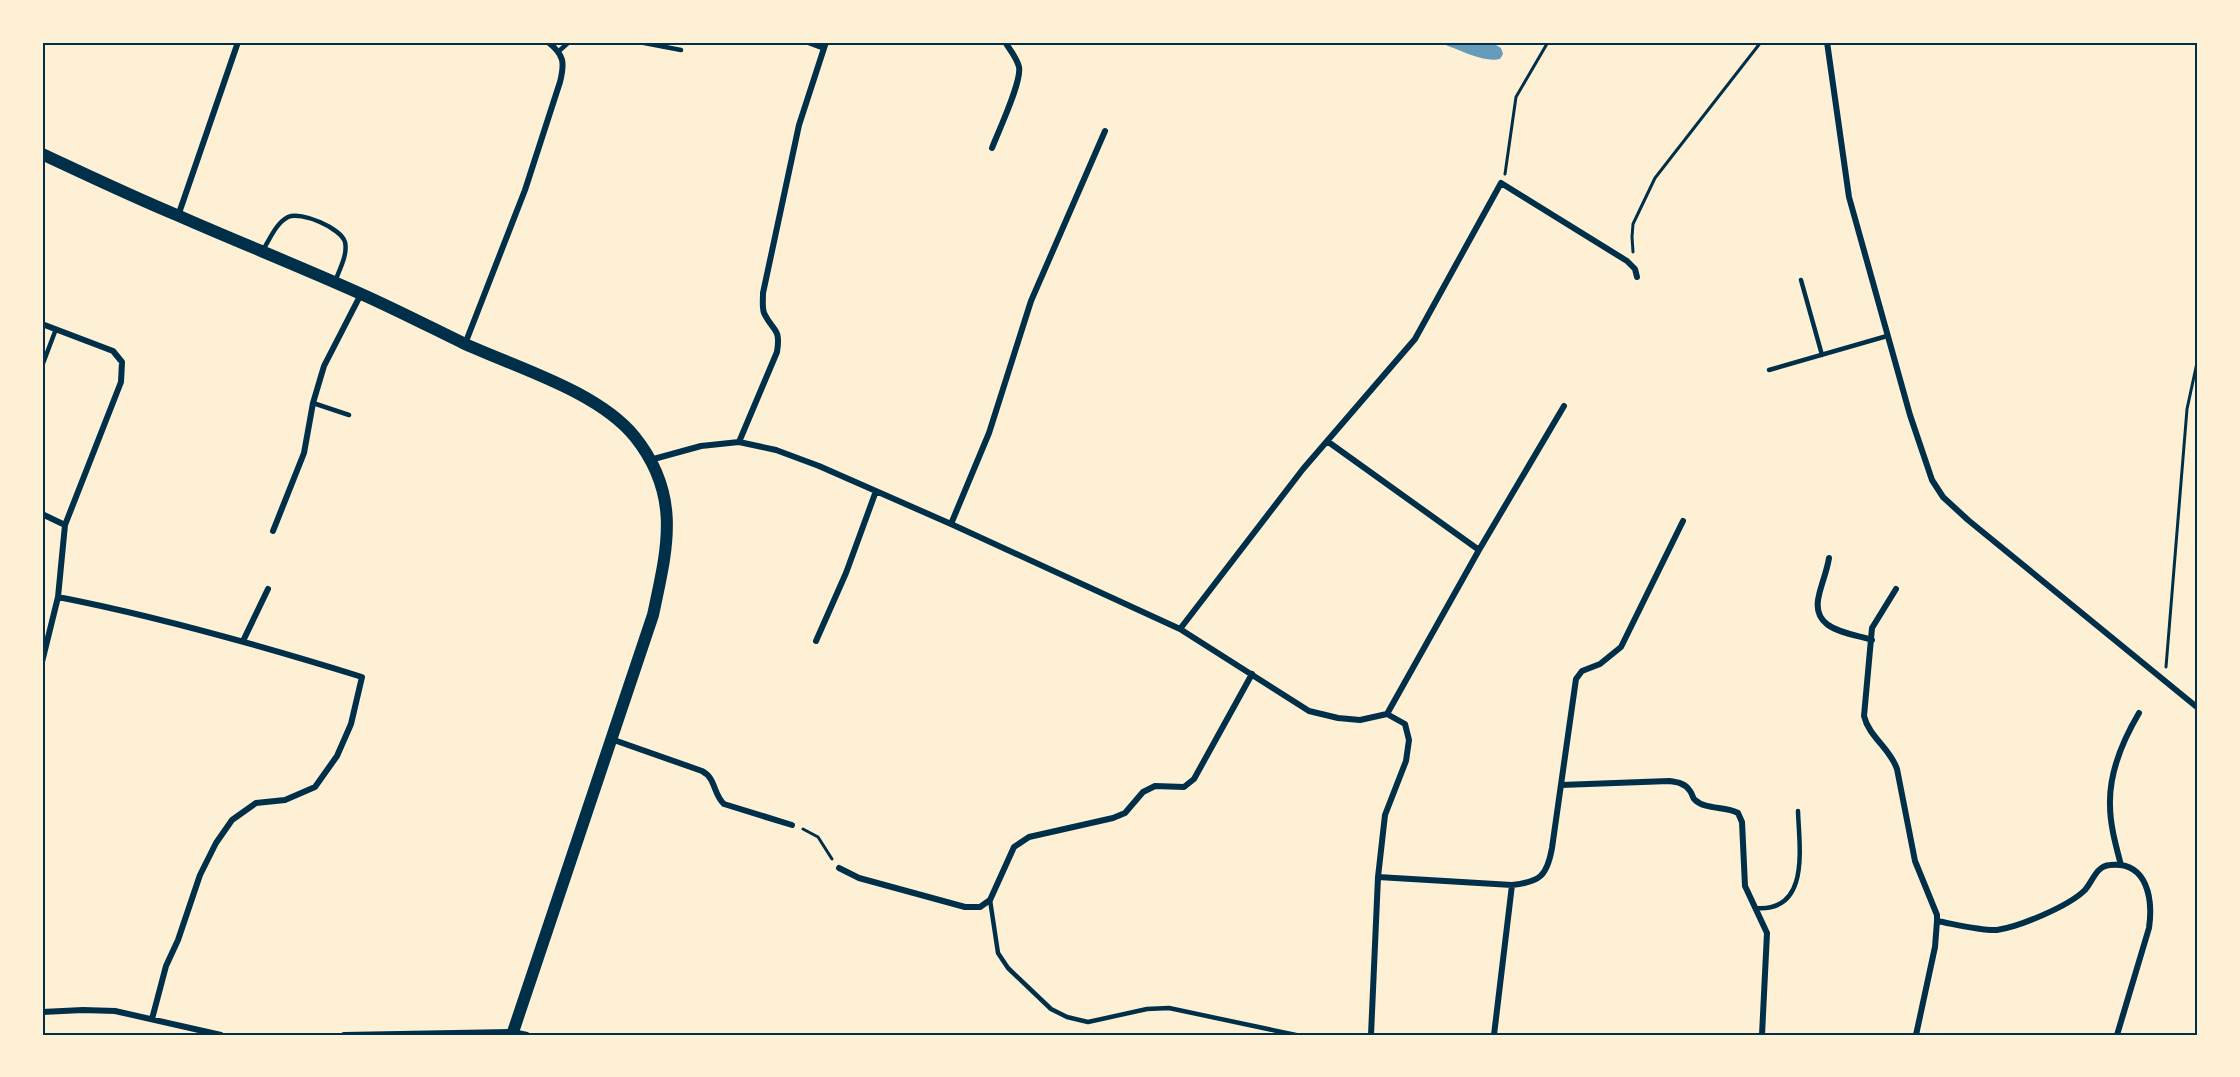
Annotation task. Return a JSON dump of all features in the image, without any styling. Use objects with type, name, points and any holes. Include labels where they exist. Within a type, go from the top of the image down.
[{"type":"main road","points":[[42,154],[178,216],[362,294],[465,344],[571,390],[609,412],[635,437],[650,460],[662,488],[668,519],[666,552],[652,615],[512,1034]]},
{"type":"street","points":[[178,216],[238,42]]},
{"type":"street","points":[[465,344],[544,135],[564,66],[559,51],[548,42]]},
{"type":"street","points":[[740,442],[777,352],[779,340],[777,330],[764,313],[763,293],[799,125],[825,45],[808,42]]},
{"type":"street","points":[[992,148],[1017,81],[1019,68],[1014,54],[1005,42]]},
{"type":"street","points":[[1827,42],[1849,197],[1887,336],[1932,480],[1943,497],[1968,520],[2198,708]]},
{"type":"street","points":[[951,524],[989,433],[1031,301],[1105,131]]},
{"type":"street","points":[[1180,629],[1303,469],[1415,339],[1501,183],[1627,261],[1635,269],[1637,277]]},
{"type":"street","points":[[273,531],[304,453],[313,403],[324,366],[362,294]]},
{"type":"street","points":[[42,324],[112,351],[122,362],[122,382],[65,525],[58,597],[42,662]]},
{"type":"street","points":[[1388,714],[1479,550],[1564,406]]},
{"type":"street","points":[[1327,441],[1479,550]]},
{"type":"street","points":[[650,460],[700,446],[740,442],[776,450],[951,524],[1180,629],[1309,711],[1338,718],[1360,720],[1388,714],[1405,724],[1408,740],[1406,761],[1385,815],[1378,877],[1371,1035]]},
{"type":"street","points":[[816,641],[846,573],[876,491]]},
{"type":"street","points":[[42,514],[65,525]]},
{"type":"street","points":[[1378,877],[1512,885],[1533,882],[1547,868],[1552,848],[1576,679],[1582,671],[1600,664],[1620,647],[1683,521]]},
{"type":"street","points":[[1829,558],[1819,595],[1818,615],[1832,628],[1872,640]]},
{"type":"street","points":[[243,641],[268,589]]},
{"type":"street","points":[[1896,589],[1872,628],[1864,716],[1866,728],[1893,757],[1915,861],[1937,915],[1935,947],[1916,1035]]},
{"type":"street","points":[[58,597],[119,609],[243,641],[362,677],[351,724],[337,756],[315,787],[285,800],[256,803],[232,820],[222,835],[200,875],[178,940],[166,966],[152,1019]]},
{"type":"street","points":[[839,868],[860,878],[965,907],[980,907],[990,900],[1014,847],[1029,837],[1113,818],[1125,813],[1143,792],[1155,786],[1184,787],[1194,779],[1252,675]]},
{"type":"street","points":[[2121,865],[2110,805],[2119,755],[2128,731],[2139,713]]},
{"type":"street","points":[[611,739],[702,771],[712,780],[718,797],[724,804],[792,825]]},
{"type":"street","points":[[1561,785],[1669,781],[1680,783],[1690,790],[1694,799],[1705,805],[1731,809],[1738,813],[1742,822],[1745,886],[1767,933],[1762,1035]]},
{"type":"street","points":[[1937,921],[1995,930],[2018,925],[2042,916],[2084,890],[2098,870],[2108,865],[2121,865],[2134,870],[2145,880],[2151,909],[2149,928],[2116,1035]]},
{"type":"street","points":[[1494,1035],[1512,885]]},
{"type":"street","points":[[42,1012],[114,1011],[221,1035]]},
{"type":"street","points":[[344,1035],[527,1035]]},
{"type":"lane","points":[[559,51],[569,42]]},
{"type":"lane","points":[[639,42],[681,50]]},
{"type":"lane","points":[[262,251],[280,223],[294,215],[304,216],[337,231],[342,236],[346,252],[335,282]]},
{"type":"lane","points":[[1801,280],[1822,355]]},
{"type":"lane","points":[[42,366],[56,329]]},
{"type":"lane","points":[[1769,370],[1887,336]]},
{"type":"lane","points":[[313,403],[350,415]]},
{"type":"lane","points":[[1755,908],[1768,909],[1780,904],[1791,894],[1797,881],[1800,867],[1798,811]]},
{"type":"lane","points":[[990,900],[998,953],[1008,968],[1050,1009],[1067,1017],[1088,1022],[1147,1008],[1169,1008],[1296,1035]]},
{"type":"path","points":[[1501,183],[1505,176],[1516,97],[1548,42]]},
{"type":"path","points":[[1635,269],[1632,228],[1655,177],[1761,42]]},
{"type":"path","points":[[2165,681],[2187,409],[2198,358]]},
{"type":"path","points":[[792,825],[814,834],[839,868]]},
{"type":"water","points":[[1436,42],[1491,42],[1501,48],[1503,54],[1500,59],[1485,59]]}]
